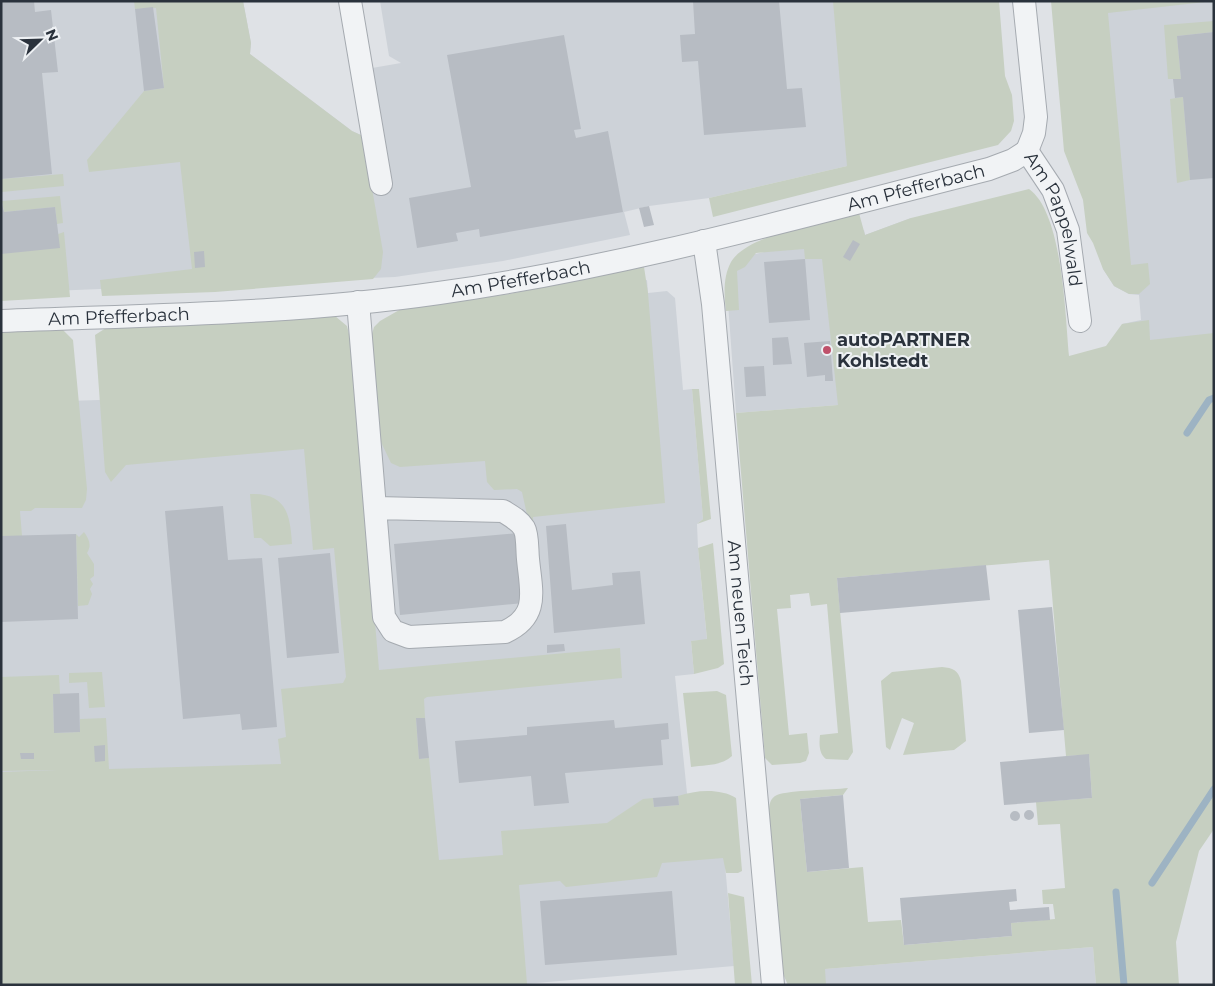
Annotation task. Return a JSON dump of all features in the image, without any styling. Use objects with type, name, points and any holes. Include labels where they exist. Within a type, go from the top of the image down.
[{"type":"street","points":[[350,1],[381,184]]},
{"type":"street","name":"Am Pappelwald","points":[[1024,1],[1036,117],[1034,133],[1027,150],[1053,190],[1068,230],[1080,321]]},
{"type":"street","name":"Am Pfefferbach","points":[[1,321],[270,310],[438,293],[517,281],[704,241],[989,169],[1013,160],[1027,150]]},
{"type":"street","name":"Am neuen Teich","points":[[704,241],[713,304],[772,985]]},
{"type":"street","points":[[358,302],[384,617],[393,631],[409,637],[506,632],[517,627],[526,618],[532,604],[525,530],[515,518],[503,511],[376,508]]},
{"type":"shaded area","points":[[1,1],[243,1],[251,43],[250,54],[352,131],[363,136],[372,68],[401,63],[389,56],[380,1],[999,1],[847,166],[709,198],[649,206],[624,212],[630,235],[503,261],[395,277],[1,293]]},
{"type":"shaded area","points":[[1072,1],[1214,1],[1214,550],[1122,324],[1141,320],[1139,295],[1129,294],[1114,286],[1103,269]]},
{"type":"shaded area","name":"autoPARTNER Kohlstedt","points":[[911,218],[838,405],[736,413],[728,303],[733,272],[751,255],[864,230],[865,235]]},
{"type":"shaded area","points":[[647,280],[648,293],[667,291],[675,298],[683,390],[692,389],[703,519],[697,524],[698,548],[707,640],[691,641],[694,674],[675,676],[687,793],[723,842],[734,966],[513,985],[1,985],[1,403],[99,400]]},
{"type":"shaded area","points":[[1093,947],[1096,985],[802,985],[800,971]]},
{"type":"green space","points":[[134,1],[243,1],[251,43],[250,54],[352,131],[363,136],[383,252],[381,269],[373,279],[215,292],[102,296],[100,280],[192,269],[180,162],[89,172],[87,160],[144,91],[164,88],[156,8],[135,9]]},
{"type":"green space","points":[[833,1],[999,1],[1005,76],[1012,95],[1014,121],[1011,131],[998,145],[713,217],[709,198],[847,166]]},
{"type":"green space","points":[[1051,1],[1214,1],[1108,13],[1131,265],[1148,263],[1150,284],[1139,294],[1129,294],[1114,286],[1103,269],[1087,233],[1083,200],[1064,151]]},
{"type":"green space","points":[[1214,21],[1214,32],[1177,36],[1181,79],[1168,79],[1164,25]]},
{"type":"green space","points":[[1183,97],[1190,180],[1177,183],[1170,99]]},
{"type":"green space","points":[[63,174],[64,186],[2,192],[1,179]]},
{"type":"green space","points":[[1029,189],[1040,201],[1049,219],[1056,242],[1064,291],[1069,356],[1106,346],[1122,324],[1149,320],[1150,340],[1214,333],[1214,829],[1199,851],[1176,942],[1179,985],[1096,985],[1093,947],[825,969],[826,985],[788,985],[783,974],[769,812],[770,802],[775,796],[791,792],[848,788],[843,795],[800,799],[807,872],[863,867],[868,922],[901,920],[904,945],[1012,936],[1011,923],[1055,919],[1053,904],[1043,904],[1042,890],[1065,888],[1060,824],[1038,825],[1036,802],[1092,798],[1089,755],[1066,756],[1049,560],[837,578],[853,752],[848,760],[826,759],[820,749],[820,735],[838,733],[827,604],[811,606],[809,593],[790,595],[791,608],[777,609],[789,735],[807,733],[809,753],[806,761],[800,763],[772,765],[765,758],[736,413],[838,405],[822,259],[805,259],[804,249],[756,253],[745,267],[737,271],[739,310],[726,311],[725,280],[728,268],[740,252],[770,236],[789,230],[859,213],[865,235],[911,218]]},
{"type":"green space","points":[[60,196],[63,223],[57,224],[55,207],[4,212],[2,201]]},
{"type":"green space","points":[[64,232],[70,297],[1,301],[1,254]]},
{"type":"green space","points":[[644,267],[648,293],[665,503],[533,517],[534,533],[529,524],[522,492],[517,489],[494,490],[487,482],[485,461],[400,467],[391,463],[380,440],[372,334],[374,327],[380,321],[401,309],[509,294]]},
{"type":"green space","points":[[335,316],[347,326],[352,346],[379,670],[620,648],[622,678],[427,697],[424,699],[425,718],[416,719],[419,759],[429,758],[439,860],[503,855],[501,831],[607,823],[643,799],[653,798],[654,807],[679,805],[678,796],[692,792],[715,791],[736,798],[742,871],[726,873],[723,858],[662,863],[657,877],[566,887],[560,881],[519,885],[527,984],[1,985],[1,772],[57,770],[1,771],[1,677],[59,675],[60,694],[53,694],[54,733],[80,732],[80,719],[106,718],[109,769],[281,764],[278,739],[286,737],[281,689],[343,683],[346,677],[334,548],[313,550],[304,449],[126,465],[111,482],[105,472],[95,335],[106,328]]},
{"type":"green space","points":[[63,330],[73,340],[87,489],[86,500],[82,508],[35,508],[31,511],[20,511],[22,536],[1,536],[1,332]]},
{"type":"green space","points":[[692,389],[699,389],[711,519],[697,524],[703,519]]},
{"type":"green space","points":[[250,494],[271,497],[279,501],[284,507],[290,523],[292,544],[270,546],[261,538],[254,538]]},
{"type":"green space","points":[[84,532],[89,542],[87,553],[94,564],[94,576],[90,579],[93,584],[90,589],[92,594],[88,605],[78,606],[76,534],[79,537]]},
{"type":"green space","points":[[713,543],[724,664],[718,668],[694,674],[691,641],[707,639],[698,548]]},
{"type":"green space","points":[[942,667],[954,670],[961,681],[966,741],[954,750],[903,755],[914,723],[902,718],[890,750],[886,747],[881,681],[892,672]]},
{"type":"green space","points":[[102,672],[105,707],[89,708],[87,682],[69,683],[69,673]]},
{"type":"green space","points":[[717,691],[726,695],[732,756],[723,762],[691,767],[683,693]]},
{"type":"green space","points":[[728,893],[744,897],[752,985],[735,985]]},
{"type":"building","points":[[1,1],[34,1],[35,12],[51,10],[58,72],[42,73],[52,174],[1,179]]},
{"type":"building","points":[[693,1],[779,1],[787,89],[802,88],[806,127],[704,135],[698,61],[682,62],[680,35],[695,34]]},
{"type":"building","points":[[153,7],[164,88],[144,91],[135,9]]},
{"type":"building","points":[[1214,32],[1214,178],[1190,180],[1183,97],[1175,98],[1173,79],[1181,79],[1177,36]]},
{"type":"building","points":[[564,35],[581,129],[574,130],[576,138],[608,131],[623,212],[480,237],[479,229],[456,233],[458,241],[417,248],[409,198],[471,187],[447,55]]},
{"type":"building","points":[[1,201],[4,212],[55,207],[60,248],[1,254]]},
{"type":"building","points":[[649,206],[654,225],[644,227],[639,208]]},
{"type":"building","points":[[853,240],[860,244],[850,261],[843,257]]},
{"type":"building","points":[[204,251],[205,267],[195,268],[194,252]]},
{"type":"building","points":[[805,259],[810,320],[769,323],[764,262]]},
{"type":"building","points":[[788,337],[792,364],[773,365],[772,338]]},
{"type":"building","points":[[830,341],[833,381],[825,381],[825,375],[807,377],[804,343]]},
{"type":"building","points":[[764,366],[766,396],[746,397],[744,367]]},
{"type":"building","points":[[223,506],[228,560],[262,558],[277,727],[242,730],[240,714],[183,719],[165,511]]},
{"type":"building","points":[[566,524],[572,590],[613,585],[612,573],[640,571],[645,624],[554,633],[546,526]]},
{"type":"building","points":[[518,533],[524,603],[400,615],[394,544]]},
{"type":"building","points":[[76,534],[78,619],[1,622],[1,536]]},
{"type":"building","points":[[330,553],[339,653],[287,658],[278,558]]},
{"type":"building","points":[[986,565],[990,600],[840,613],[837,578]]},
{"type":"building","points":[[1052,607],[1064,730],[1029,733],[1018,610]]},
{"type":"building","points":[[564,644],[565,651],[547,653],[547,645]]},
{"type":"building","points":[[79,693],[80,732],[54,733],[53,694]]},
{"type":"building","points":[[416,718],[425,718],[429,758],[419,759]]},
{"type":"building","points":[[614,720],[615,728],[668,723],[669,739],[661,740],[663,765],[565,773],[569,803],[534,806],[531,776],[459,783],[455,741],[527,735],[527,727]]},
{"type":"building","points":[[105,745],[105,761],[95,762],[94,746]]},
{"type":"building","points":[[20,753],[34,753],[34,759],[21,759]]},
{"type":"building","points":[[1089,754],[1092,798],[1004,805],[1000,762]]},
{"type":"building","points":[[843,795],[849,868],[807,872],[800,799]]},
{"type":"building","points":[[678,796],[679,805],[654,807],[653,798]]},
{"type":"building","points":[[1027,810],[1031,810],[1034,815],[1033,819],[1027,820],[1024,817],[1024,813]]},
{"type":"building","points":[[1013,811],[1017,811],[1020,816],[1019,820],[1013,821],[1010,818],[1010,814]]},
{"type":"building","points":[[1016,889],[1017,901],[1009,902],[1010,910],[1049,907],[1050,920],[1011,923],[1012,936],[904,945],[900,898]]},
{"type":"building","points":[[672,891],[677,955],[545,965],[540,901]]},
{"type":"waterway","points":[[1187,433],[1209,400],[1214,398]]},
{"type":"waterway","points":[[1152,883],[1214,789]]},
{"type":"waterway","points":[[1116,892],[1124,985]]},
{"type":"place","name":"autoPARTNER Kohlstedt","points":[[827,350]]}]
